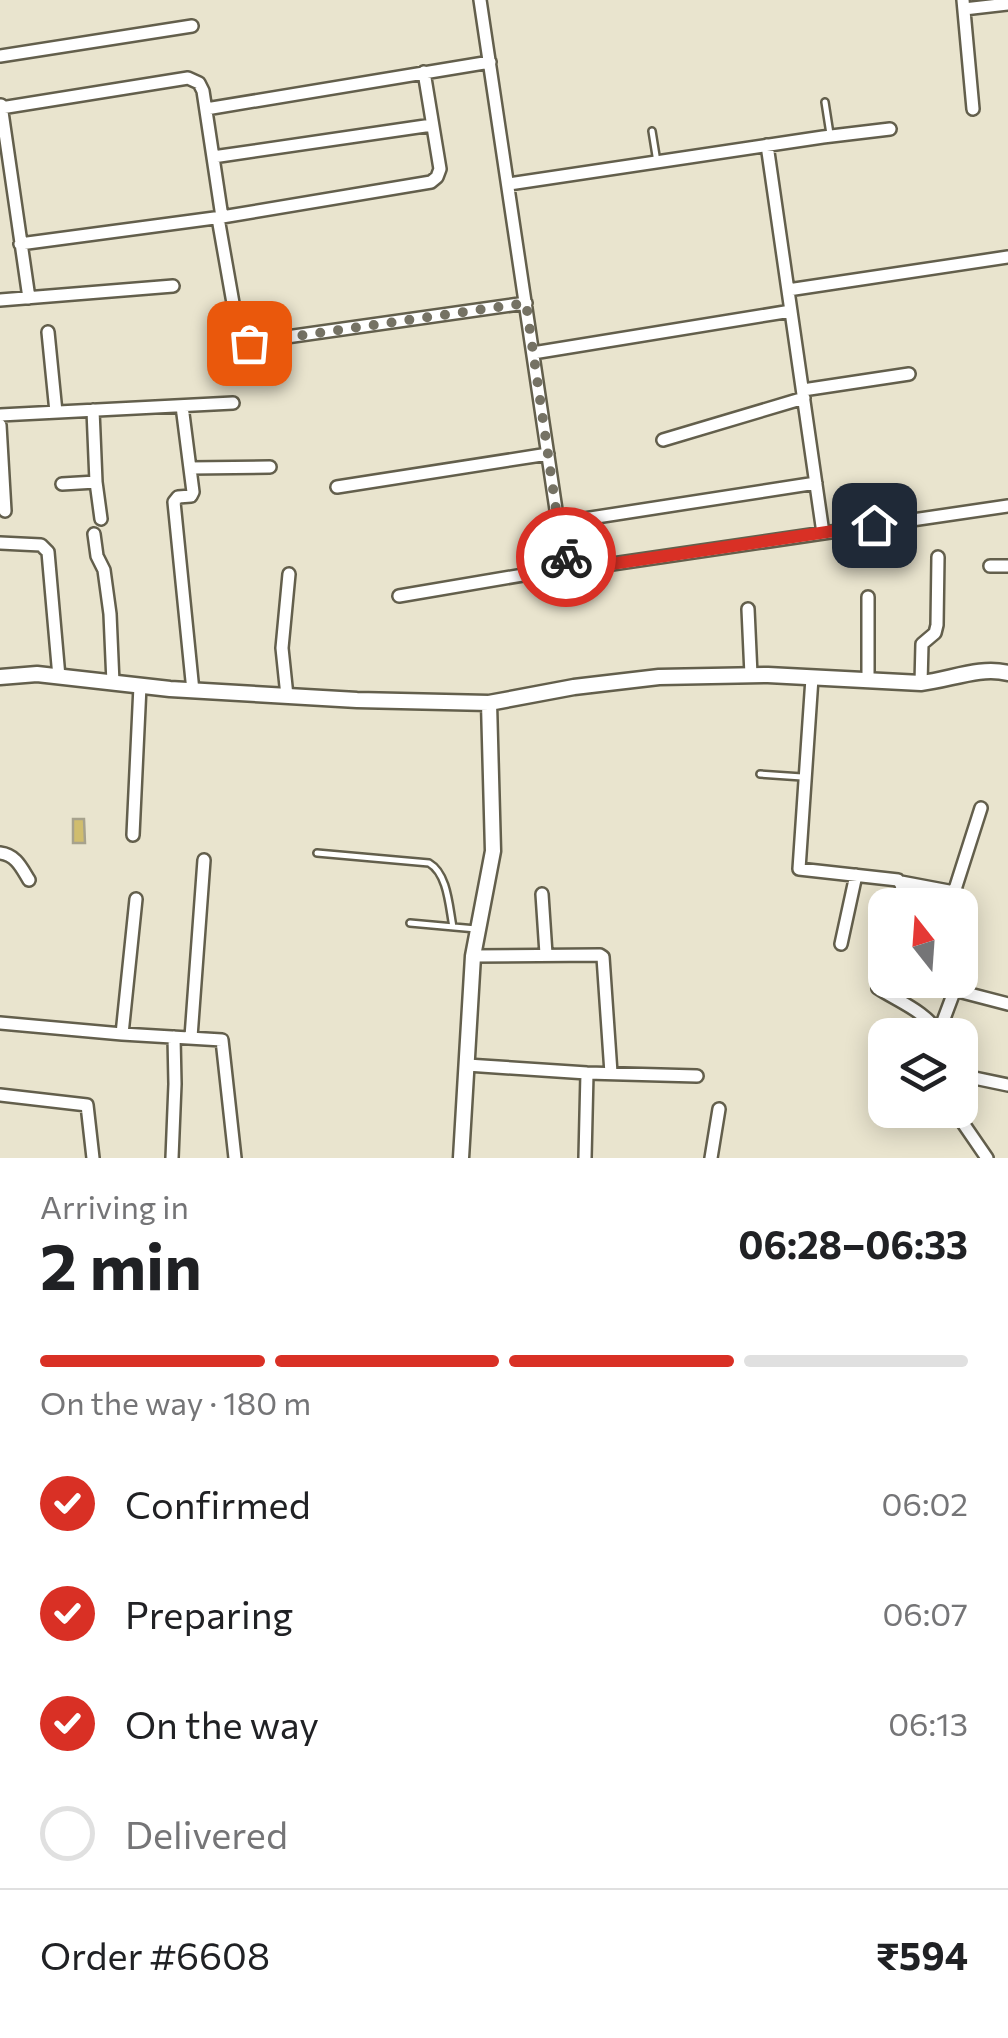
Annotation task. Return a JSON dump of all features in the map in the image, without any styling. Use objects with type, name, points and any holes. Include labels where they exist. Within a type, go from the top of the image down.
[{"type":"street","points":[[480,0],[558,523],[570,567]]},
{"type":"street","points":[[973,109],[964,4],[1008,4]]},
{"type":"street","points":[[0,56],[192,26]]},
{"type":"street","points":[[206,109],[490,62]]},
{"type":"street","points":[[20,244],[220,218],[431,182],[440,169],[424,72]]},
{"type":"street","points":[[1,108],[188,78],[200,83],[238,336],[244,343],[526,303]]},
{"type":"street","points":[[0,101],[29,298]]},
{"type":"street","points":[[213,157],[432,125]]},
{"type":"street","points":[[508,184],[890,130]]},
{"type":"street","points":[[767,145],[823,532]]},
{"type":"street","points":[[788,290],[1008,257]]},
{"type":"street","points":[[0,300],[173,286]]},
{"type":"street","points":[[533,353],[791,311]]},
{"type":"street","points":[[48,332],[56,412]]},
{"type":"street","points":[[663,440],[803,394],[910,374]]},
{"type":"street","points":[[0,415],[233,403]]},
{"type":"street","points":[[182,406],[192,494],[174,502],[192,691]]},
{"type":"street","points":[[92,410],[101,519]]},
{"type":"street","points":[[0,426],[5,511]]},
{"type":"street","points":[[336,487],[548,454]]},
{"type":"street","points":[[190,468],[270,467]]},
{"type":"street","points":[[62,484],[96,482]]},
{"type":"street","points":[[558,523],[816,482]]},
{"type":"street","points":[[398,596],[570,567],[1008,506]]},
{"type":"street","points":[[94,534],[109,606],[113,683]]},
{"type":"street","points":[[0,543],[41,545],[48,552],[59,677]]},
{"type":"street","points":[[921,683],[922,644],[938,625],[938,558]]},
{"type":"street","points":[[990,566],[1008,566]]},
{"type":"street","points":[[286,696],[282,648],[289,574]]},
{"type":"street","points":[[868,597],[868,680]]},
{"type":"street","points":[[748,609],[751,676]]},
{"type":"street","points":[[0,677],[37,674],[192,691],[489,703],[659,677],[751,676],[921,683],[984,670],[1008,673]]},
{"type":"street","points":[[812,678],[799,869],[901,882],[919,888]]},
{"type":"street","points":[[133,836],[140,686]]},
{"type":"street","points":[[462,1158],[473,956],[492,851],[489,703]]},
{"type":"street","points":[[955,888],[980,808]]},
{"type":"street","points":[[0,853],[12,856],[29,880]]},
{"type":"street","points":[[191,1037],[204,860]]},
{"type":"street","points":[[841,944],[856,876]]},
{"type":"street","points":[[901,882],[902,888]]},
{"type":"street","points":[[542,894],[546,954]]},
{"type":"street","points":[[122,1034],[136,899]]},
{"type":"street","points":[[473,956],[600,955],[605,960],[611,1074]]},
{"type":"street","points":[[945,1018],[954,992],[958,991],[1008,1004]]},
{"type":"street","points":[[894,998],[926,1018]]},
{"type":"street","points":[[0,1023],[219,1038],[224,1043],[235,1158]]},
{"type":"street","points":[[172,1158],[174,1037]]},
{"type":"street","points":[[467,1065],[697,1076]]},
{"type":"street","points":[[585,1158],[587,1073]]},
{"type":"street","points":[[978,1079],[1008,1085]]},
{"type":"street","points":[[0,1095],[87,1105],[93,1158]]},
{"type":"street","points":[[711,1158],[719,1110]]},
{"type":"street","points":[[966,1128],[987,1158]]},
{"type":"lane","points":[[825,102],[831,136]]},
{"type":"lane","points":[[652,130],[657,162]]},
{"type":"lane","points":[[760,774],[804,777]]},
{"type":"lane","points":[[317,853],[436,866],[453,927]]},
{"type":"lane","points":[[410,924],[478,929]]},
{"type":"building","points":[[73,819],[84,819],[85,843],[73,843]]},
{"type":"way so far","points":[[249,343],[526,303],[566,557]]},
{"type":"route","points":[[566,557],[570,567],[584,568],[874,525]]}]
